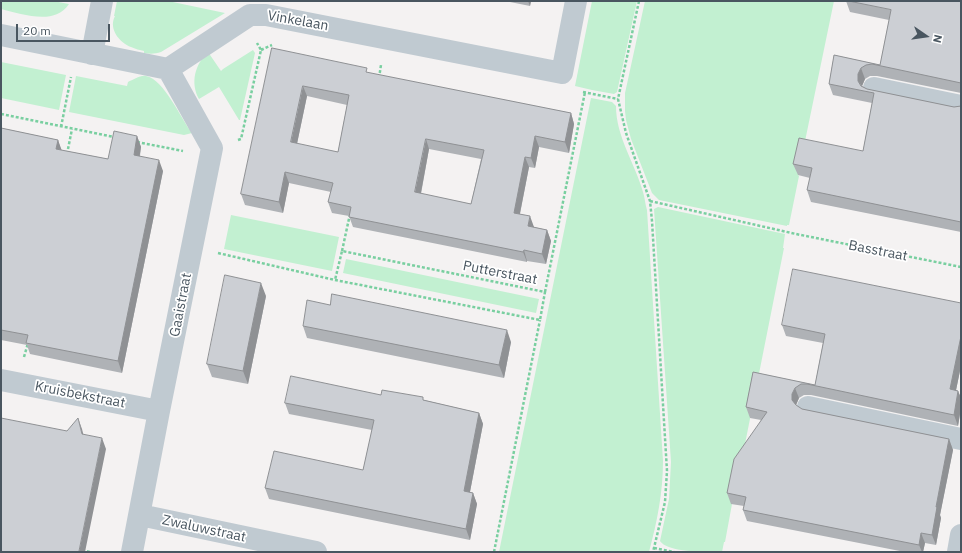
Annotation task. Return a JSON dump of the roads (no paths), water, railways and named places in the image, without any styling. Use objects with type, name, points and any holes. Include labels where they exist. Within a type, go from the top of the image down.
[{"type":"street","points":[[84,52],[102,1]]},
{"type":"street","name":"Vinkelaan","points":[[168,69],[250,15],[266,15],[562,73],[576,1]]},
{"type":"street","points":[[1,35],[168,69]]},
{"type":"street","name":"Gaaistraat","points":[[132,552],[212,148],[168,69]]},
{"type":"street","points":[[874,88],[961,106]]},
{"type":"street","name":"Kruisbekstraat","points":[[10,381],[159,411]]},
{"type":"street","points":[[808,407],[961,439]]},
{"type":"street","name":"Zwaluwstraat","points":[[140,515],[316,552]]},
{"type":"street","points":[[958,552],[961,535]]}]
